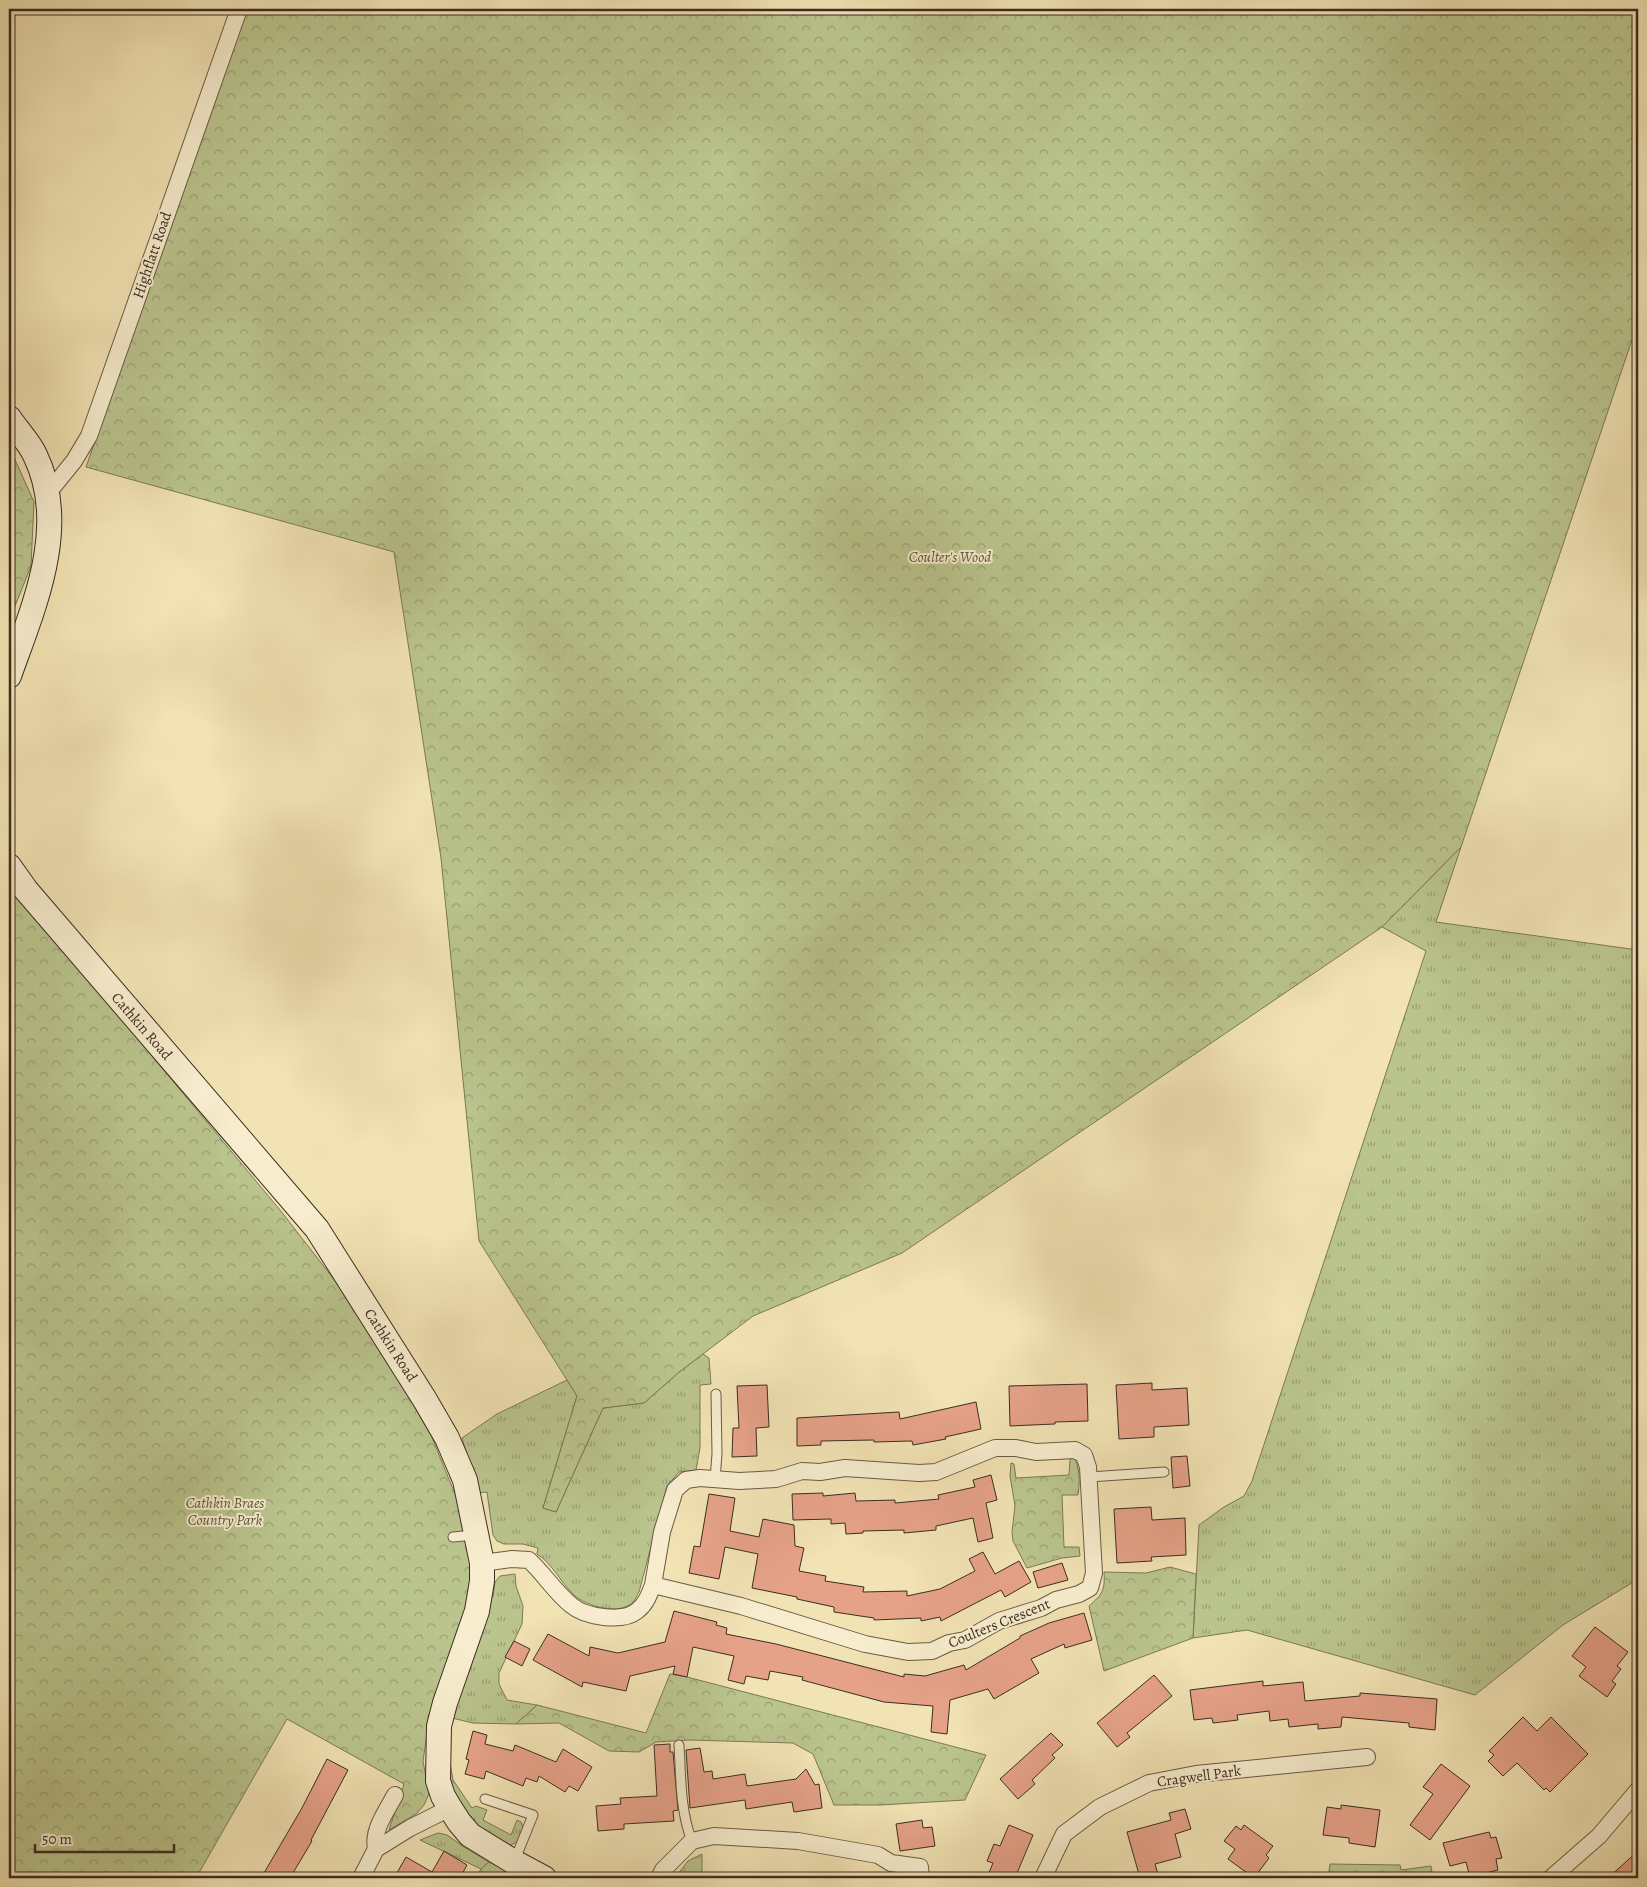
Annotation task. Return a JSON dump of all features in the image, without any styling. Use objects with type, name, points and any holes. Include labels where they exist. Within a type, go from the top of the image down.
[{"type":"main road","points":[[9,418],[35,455],[48,493],[49,548],[38,594],[9,676]]},
{"type":"main road","name":"Cathkin Road","points":[[9,866],[26,890],[317,1229],[426,1400],[448,1438],[465,1480],[482,1563],[481,1592],[477,1612],[445,1703],[439,1726],[438,1781],[443,1796],[458,1822],[470,1835],[544,1878]]},
{"type":"street","name":"Highflatt Road","points":[[48,493],[74,461],[89,436],[239,9]]},
{"type":"street","name":"Coulters Crescent","points":[[482,1563],[512,1559],[529,1560],[560,1596],[573,1607],[595,1616],[627,1616],[637,1611],[646,1601],[653,1585],[662,1532],[675,1490],[686,1480],[700,1478],[739,1481],[776,1479],[802,1471],[820,1472],[845,1468],[919,1473],[936,1472],[995,1448],[1016,1448],[1036,1452],[1075,1450],[1084,1455],[1088,1467],[1094,1573],[1090,1588],[1079,1594],[1056,1600],[1034,1610],[999,1621],[966,1640],[932,1651],[908,1652],[889,1650],[825,1633],[740,1606],[653,1585]]},
{"type":"street","name":"Cragwell Park","points":[[1043,1878],[1064,1834],[1100,1807],[1149,1784],[1196,1774],[1368,1757]]},
{"type":"street","points":[[1551,1878],[1599,1836],[1638,1790]]},
{"type":"street","points":[[376,1849],[377,1829],[395,1795]]},
{"type":"street","points":[[361,1878],[376,1849],[410,1828],[450,1808]]},
{"type":"street","points":[[659,1878],[663,1870],[692,1841],[714,1836],[807,1842],[878,1855],[891,1863],[920,1867],[921,1878]]},
{"type":"lane","points":[[715,1479],[717,1454],[716,1394]]},
{"type":"lane","points":[[1088,1476],[1164,1472]]},
{"type":"lane","points":[[453,1538],[477,1535]]},
{"type":"lane","points":[[679,1745],[682,1800],[692,1841]]},
{"type":"lane","points":[[484,1799],[533,1816],[514,1862]]},
{"type":"green space","name":"Coulter's Wood","points":[[246,9],[1638,9],[1638,322],[1461,847],[1382,927],[902,1253],[753,1316],[678,1373],[644,1403],[603,1408],[556,1512],[543,1508],[577,1396],[479,1241],[441,858],[394,552],[86,467]]},
{"type":"green space","points":[[9,449],[34,502],[31,566],[9,621]]},
{"type":"green space","points":[[1461,847],[1436,922],[1638,950],[1638,1576],[1635,1581],[1563,1625],[1475,1695],[1247,1630],[1193,1638],[1199,1525],[1224,1507],[1244,1496],[1252,1481],[1426,951],[1382,927]]},
{"type":"green space","name":"Cathkin Braes Country Park","points":[[9,884],[280,1210],[357,1309],[431,1435],[466,1521],[470,1561],[469,1599],[429,1720],[423,1761],[429,1794],[424,1805],[416,1814],[389,1830],[404,1784],[287,1719],[196,1878],[9,1878]]},
{"type":"green space","points":[[703,1354],[709,1358],[711,1384],[700,1385],[700,1448],[696,1470],[679,1472],[667,1486],[639,1592],[633,1602],[627,1606],[612,1609],[586,1603],[574,1595],[548,1563],[537,1554],[538,1548],[523,1544],[504,1544],[497,1541],[493,1535],[487,1492],[479,1493],[462,1438],[497,1414],[567,1380],[577,1396],[543,1508],[556,1512],[603,1408],[644,1403]]},
{"type":"green space","points":[[1073,1455],[1078,1470],[1079,1490],[1078,1495],[1062,1495],[1064,1547],[1079,1547],[1080,1556],[1062,1558],[1027,1568],[1013,1541],[1012,1532],[1015,1506],[1010,1476],[1011,1463],[1014,1464],[1016,1478],[1069,1475],[1070,1460]]},
{"type":"green space","points":[[1170,1567],[1196,1574],[1193,1638],[1104,1671],[1089,1606],[1102,1591],[1104,1572],[1146,1573]]},
{"type":"green space","points":[[515,1574],[516,1586],[523,1606],[522,1624],[499,1673],[499,1684],[507,1700],[537,1705],[516,1724],[473,1723],[452,1718],[482,1634],[490,1598],[493,1597],[495,1582],[500,1576]]},
{"type":"green space","points":[[670,1674],[986,1755],[965,1800],[880,1805],[834,1805],[813,1754],[793,1743],[689,1740],[656,1742],[639,1752],[609,1751],[559,1723],[516,1724],[537,1705],[646,1733]]},
{"type":"green space","points":[[448,1751],[453,1780],[472,1808],[476,1806],[487,1810],[483,1820],[511,1835],[517,1820],[521,1822],[524,1830],[517,1842],[504,1846],[472,1823],[451,1790],[446,1767]]},
{"type":"green space","points":[[438,1833],[447,1835],[489,1862],[481,1869],[420,1840]]},
{"type":"green space","points":[[702,1854],[702,1878],[675,1878],[688,1861]]},
{"type":"green space","points":[[489,1862],[521,1878],[476,1878],[481,1869]]},
{"type":"green space","points":[[1330,1864],[1400,1865],[1401,1870],[1431,1866],[1433,1878],[1328,1878]]},
{"type":"building","points":[[1152,1383],[1152,1390],[1187,1388],[1189,1425],[1154,1427],[1154,1437],[1119,1439],[1116,1385]]},
{"type":"building","points":[[1087,1384],[1088,1421],[1010,1426],[1009,1386]]},
{"type":"building","points":[[767,1385],[769,1427],[756,1428],[757,1456],[732,1457],[733,1428],[739,1428],[737,1386]]},
{"type":"building","points":[[976,1402],[981,1429],[945,1437],[946,1439],[913,1445],[912,1441],[874,1442],[874,1440],[821,1441],[821,1445],[797,1446],[797,1418],[899,1412],[900,1419]]},
{"type":"building","points":[[1187,1456],[1190,1486],[1173,1488],[1171,1457]]},
{"type":"building","points":[[991,1475],[997,1500],[986,1503],[993,1538],[978,1542],[973,1518],[936,1526],[936,1530],[904,1533],[904,1530],[863,1531],[863,1533],[846,1534],[845,1523],[831,1524],[831,1519],[793,1520],[792,1494],[823,1493],[823,1496],[855,1493],[856,1501],[895,1500],[895,1503],[939,1499],[938,1495],[975,1487],[973,1480]]},
{"type":"building","points":[[709,1494],[735,1498],[730,1531],[759,1537],[763,1519],[794,1525],[795,1546],[804,1548],[799,1571],[826,1576],[825,1581],[864,1587],[863,1592],[907,1591],[907,1596],[940,1589],[975,1571],[969,1559],[983,1552],[995,1574],[1019,1561],[1031,1582],[1005,1597],[1001,1590],[941,1621],[940,1617],[921,1621],[921,1618],[874,1620],[874,1618],[834,1612],[834,1607],[797,1599],[797,1597],[752,1588],[758,1554],[725,1547],[719,1579],[689,1573],[694,1546],[700,1547]]},
{"type":"building","points":[[1151,1507],[1152,1520],[1185,1518],[1186,1555],[1151,1557],[1152,1561],[1117,1563],[1114,1509]]},
{"type":"building","points":[[1062,1563],[1068,1580],[1038,1588],[1033,1572]]},
{"type":"building","points":[[674,1611],[717,1622],[716,1625],[727,1628],[726,1634],[776,1644],[904,1677],[904,1674],[925,1676],[964,1665],[966,1670],[1020,1638],[1020,1636],[1049,1623],[1084,1613],[1092,1640],[1065,1648],[1064,1644],[1031,1659],[1039,1673],[994,1699],[988,1689],[950,1700],[947,1734],[931,1732],[933,1706],[884,1702],[802,1680],[803,1677],[770,1671],[768,1680],[746,1676],[744,1684],[728,1680],[734,1656],[693,1647],[687,1677],[673,1674],[675,1666],[630,1676],[626,1691],[583,1682],[582,1687],[533,1660],[548,1634],[589,1656],[590,1647],[618,1653],[665,1642]]},
{"type":"building","points":[[1595,1627],[1628,1652],[1617,1666],[1621,1669],[1612,1681],[1616,1684],[1607,1697],[1579,1676],[1586,1667],[1572,1656]]},
{"type":"building","points":[[514,1641],[530,1649],[522,1666],[505,1657]]},
{"type":"building","points":[[1154,1675],[1172,1696],[1127,1733],[1130,1737],[1117,1747],[1097,1723]]},
{"type":"building","points":[[1263,1681],[1263,1686],[1303,1682],[1305,1701],[1360,1696],[1360,1693],[1437,1699],[1435,1730],[1409,1727],[1409,1723],[1342,1717],[1341,1727],[1318,1729],[1318,1724],[1289,1727],[1288,1719],[1270,1721],[1269,1711],[1237,1715],[1238,1720],[1213,1723],[1212,1718],[1194,1720],[1190,1690]]},
{"type":"building","points":[[1523,1717],[1537,1731],[1551,1717],[1588,1754],[1550,1792],[1546,1788],[1544,1790],[1517,1763],[1503,1776],[1488,1761],[1494,1755],[1489,1751]]},
{"type":"building","points":[[473,1731],[487,1735],[485,1744],[513,1751],[515,1745],[556,1762],[563,1749],[592,1767],[578,1791],[569,1786],[565,1792],[539,1776],[537,1782],[526,1778],[523,1786],[486,1771],[484,1779],[465,1774],[469,1760],[466,1759]]},
{"type":"building","points":[[1051,1733],[1063,1745],[1052,1755],[1055,1758],[1032,1780],[1035,1784],[1018,1799],[1000,1779]]},
{"type":"building","points":[[670,1744],[670,1752],[673,1752],[678,1810],[673,1811],[674,1821],[624,1824],[624,1829],[598,1831],[596,1806],[621,1804],[620,1798],[657,1796],[654,1745]]},
{"type":"building","points":[[700,1748],[704,1772],[712,1771],[713,1779],[745,1774],[747,1786],[796,1779],[806,1769],[815,1785],[819,1784],[822,1808],[794,1812],[792,1802],[746,1809],[745,1800],[690,1808],[686,1750]]},
{"type":"building","points":[[327,1759],[348,1770],[312,1841],[290,1878],[272,1878],[264,1873],[302,1808]]},
{"type":"building","points":[[1441,1764],[1470,1786],[1430,1840],[1410,1825],[1433,1794],[1423,1787]]},
{"type":"building","points":[[1341,1805],[1380,1810],[1375,1847],[1349,1843],[1349,1838],[1323,1835],[1327,1807],[1341,1809]]},
{"type":"building","points":[[1185,1809],[1191,1829],[1175,1834],[1181,1857],[1155,1864],[1159,1878],[1140,1878],[1127,1832],[1171,1820],[1169,1813]]},
{"type":"building","points":[[922,1820],[923,1828],[932,1827],[935,1846],[900,1851],[896,1824]]},
{"type":"building","points":[[1009,1825],[1033,1835],[1015,1878],[997,1878],[988,1875],[993,1863],[987,1861],[994,1844],[1000,1846]]},
{"type":"building","points":[[1244,1825],[1273,1846],[1266,1855],[1269,1858],[1254,1878],[1228,1859],[1235,1849],[1224,1841],[1236,1826],[1241,1830]]},
{"type":"building","points":[[1489,1832],[1491,1838],[1496,1837],[1502,1858],[1496,1859],[1498,1870],[1470,1877],[1466,1862],[1450,1866],[1443,1843]]},
{"type":"building","points":[[444,1851],[467,1865],[460,1878],[394,1878],[406,1857],[432,1872]]},
{"type":"building","points":[[1638,1851],[1638,1878],[1608,1878]]}]
